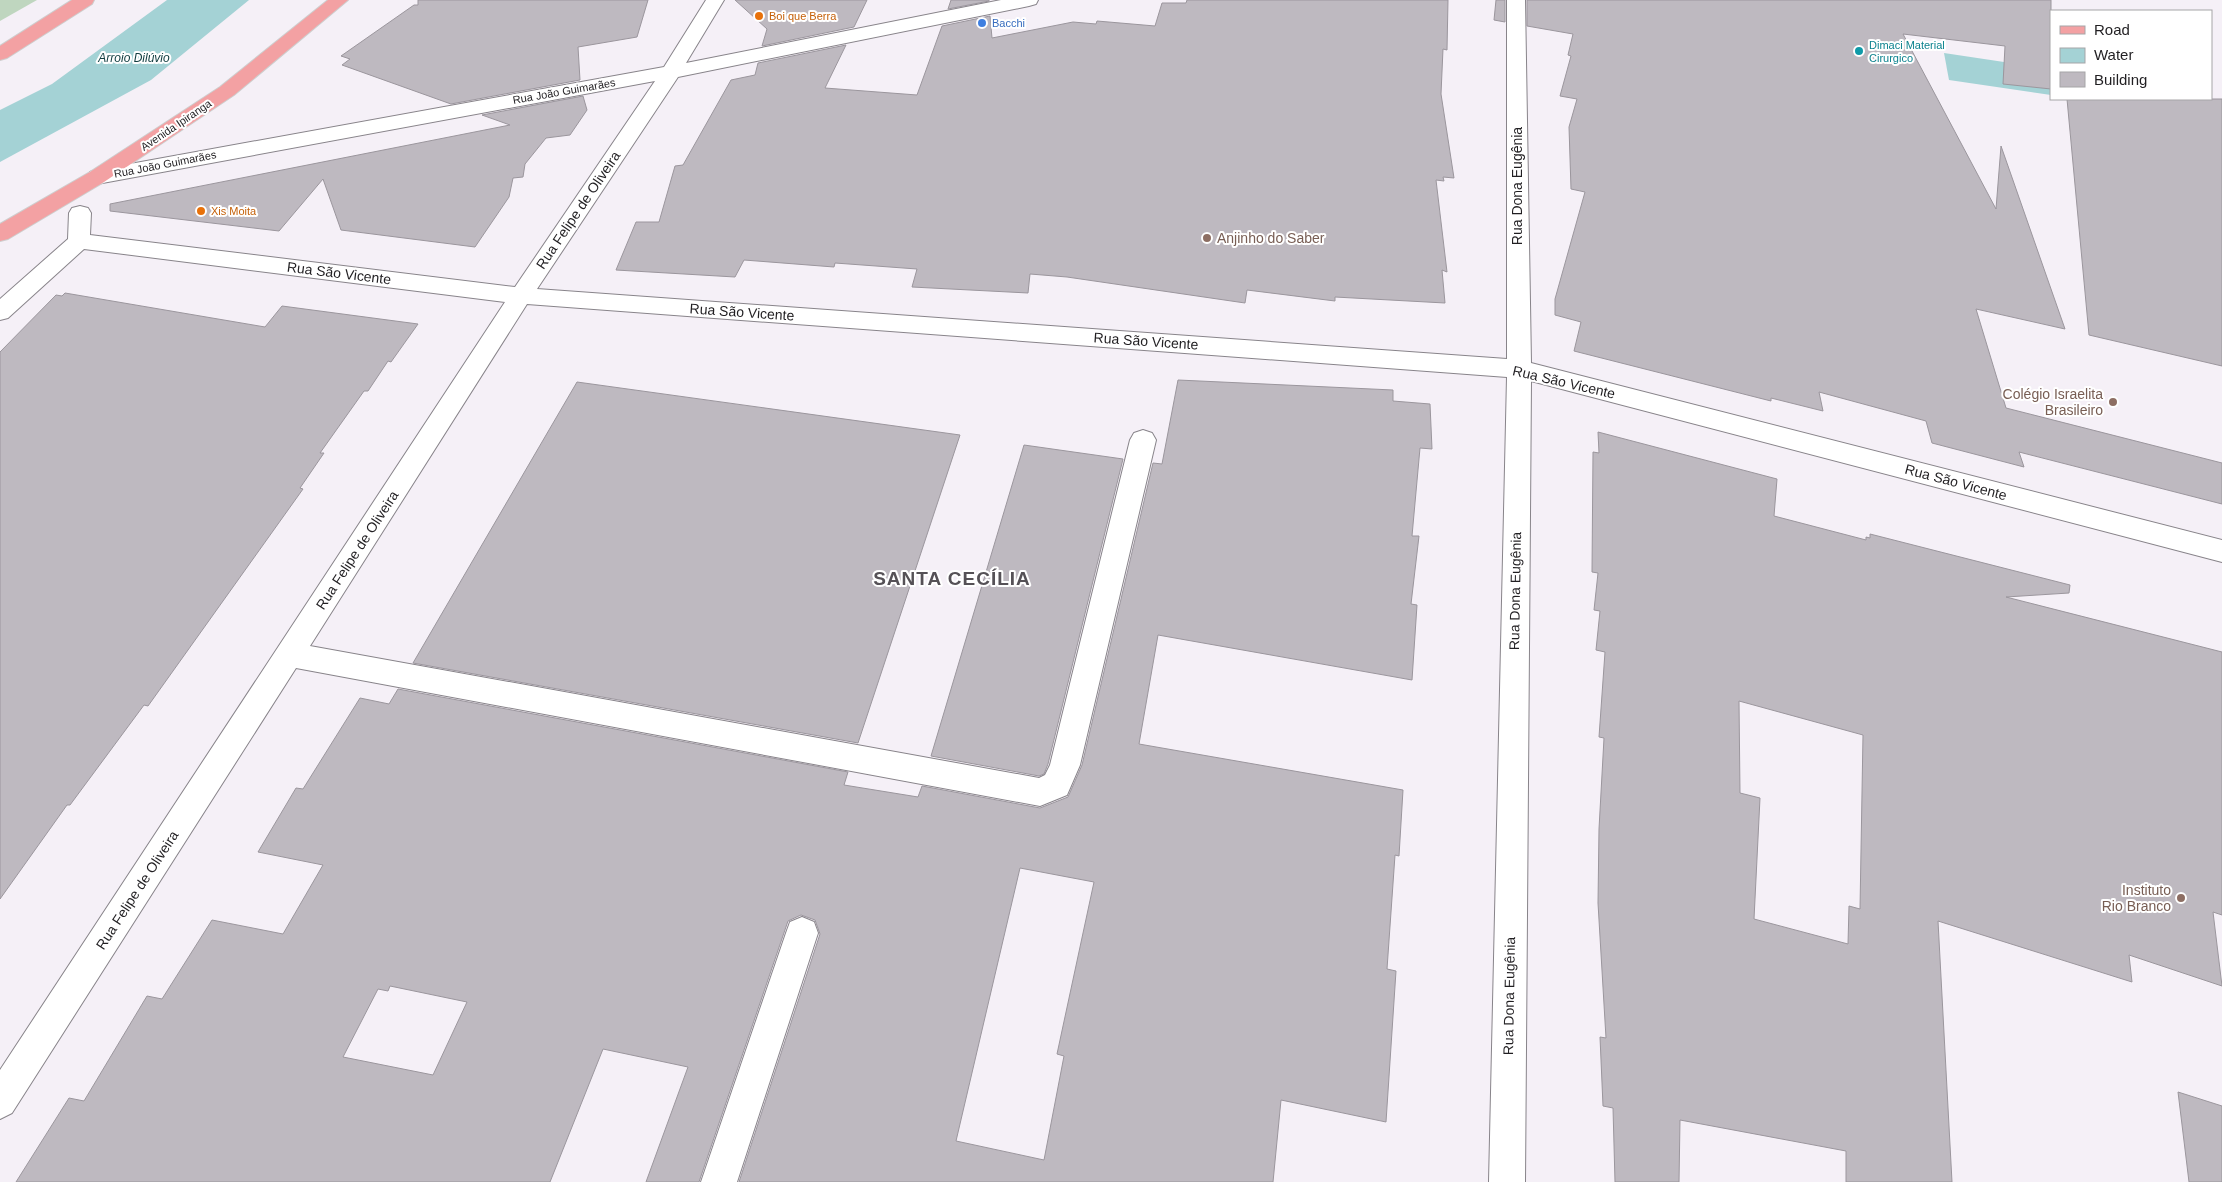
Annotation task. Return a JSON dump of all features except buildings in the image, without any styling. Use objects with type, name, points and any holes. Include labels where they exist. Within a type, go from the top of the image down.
[{"type":"main road","points":[[0,54],[85,0]]},
{"type":"main road","name":"Avenida Ipiranga","points":[[0,234],[97,177],[227,91],[339,0]]},
{"type":"street","name":"Rua Felipe de Oliveira","points":[[0,1101],[521,296],[671,72],[715,0]]},
{"type":"street","name":"Rua João Guimarães","points":[[97,177],[671,72],[1029,0]]},
{"type":"street","name":"Rua Dona Eugênia","points":[[1507,1182],[1519,369],[1516,0]]},
{"type":"street","points":[[0,312],[79,240],[80,213]]},
{"type":"street","name":"Rua São Vicente","points":[[79,240],[521,296],[1519,369],[2222,551]]},
{"type":"street","points":[[290,654],[1040,792],[1056,785],[1064,765],[1143,440]]},
{"type":"street","points":[[720,1182],[802,932]]},
{"type":"green space","points":[[0,0],[37,0],[0,21]]},
{"type":"water","name":"Arroio Dilúvio","points":[[167,0],[249,0],[151,80],[0,162],[0,110],[52,84]]},
{"type":"water","points":[[1944,53],[2050,69],[2050,95],[1949,80]]},
{"type":"place","name":"Boi que Berra","points":[[759,16]]},
{"type":"place","name":"Bacchi","points":[[982,23]]},
{"type":"place","name":"Dimaci Material Cirurgico","points":[[1859,51]]},
{"type":"place","name":"Xis Moita","points":[[201,211]]},
{"type":"place","name":"Anjinho do Saber","points":[[1207,238]]},
{"type":"place","name":"Colégio Israelita Brasileiro","points":[[2113,402]]},
{"type":"place","name":"Instituto Rio Branco","points":[[2181,898]]},
{"type":"district","name":"SANTA CECÍLIA","points":[[952,578]]}]
